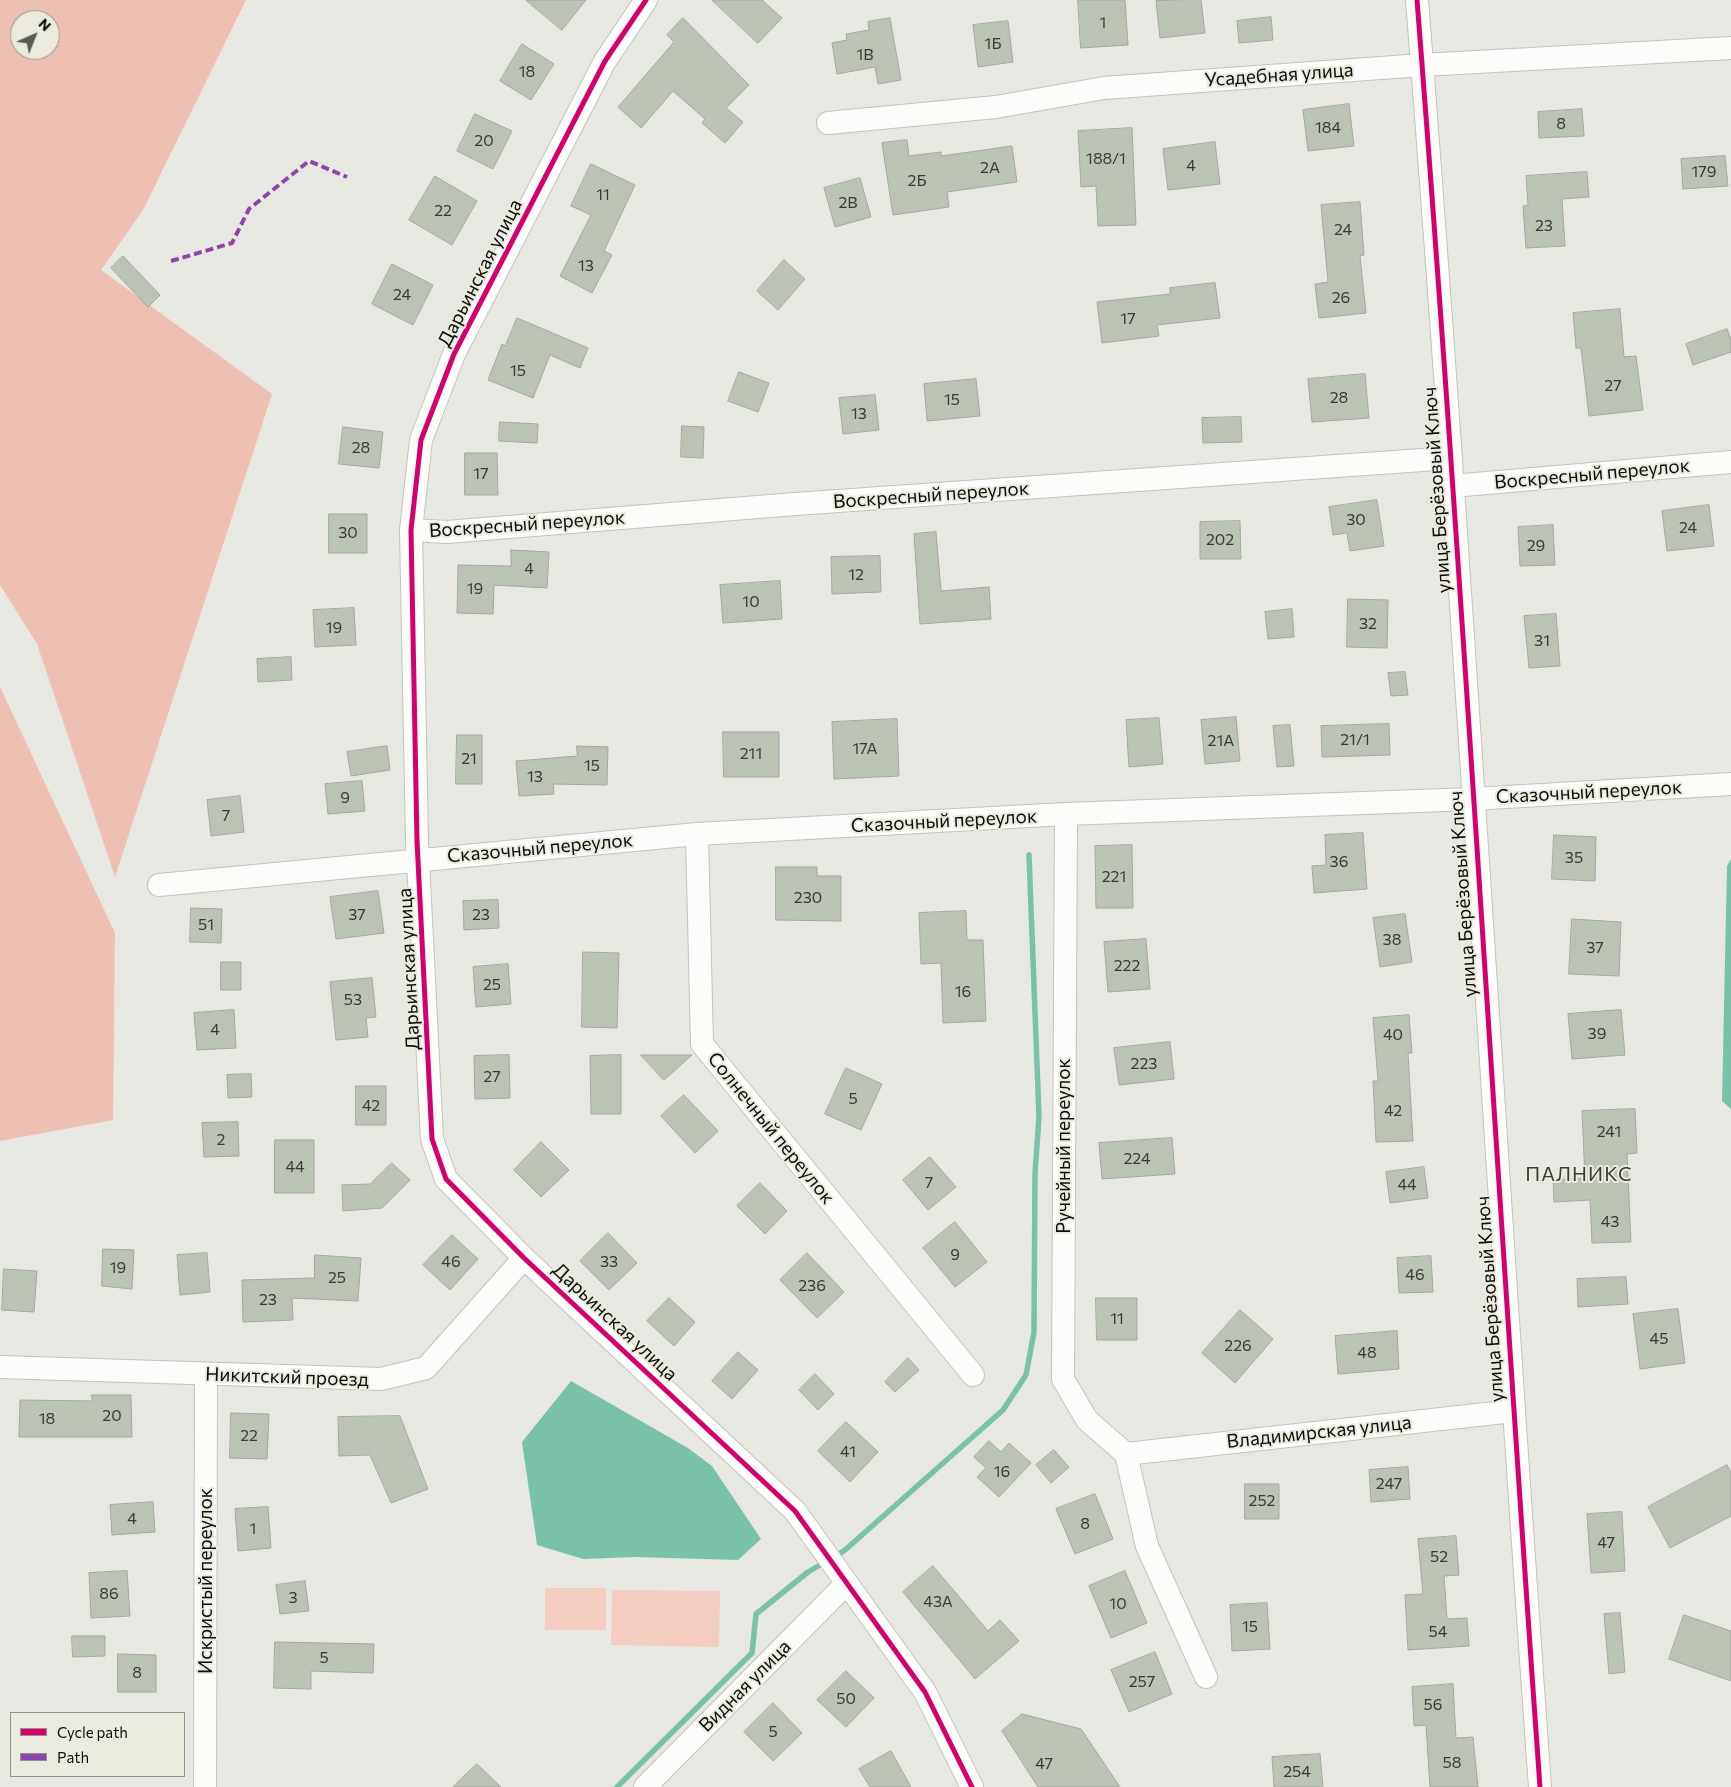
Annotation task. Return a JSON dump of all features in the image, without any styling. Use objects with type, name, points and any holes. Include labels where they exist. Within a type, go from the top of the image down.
[{"type":"street","name":"Дарьинская улица","points":[[646,0],[605,62],[454,354],[421,440],[411,530],[418,860],[432,1139],[446,1179],[524,1258],[795,1512],[925,1692],[972,1787]]},
{"type":"street","name":"улица Берёзовый Ключ","points":[[1417,0],[1451,458],[1472,799],[1540,1787]]},
{"type":"street","name":"Усадебная улица","points":[[828,123],[996,108],[1104,88],[1422,65],[1731,48]]},
{"type":"street","name":"Воскресный переулок","points":[[411,530],[447,532],[795,504],[1451,458]]},
{"type":"street","name":"Воскресный переулок","points":[[1452,486],[1731,462]]},
{"type":"street","name":"Сказочный переулок","points":[[160,884],[697,834],[1066,814],[1472,799],[1731,784]]},
{"type":"street","name":"Ручейный переулок","points":[[1066,814],[1062,1379],[1087,1420],[1126,1454]]},
{"type":"street","name":"Солнечный переулок","points":[[697,834],[702,1044],[973,1375]]},
{"type":"street","name":"Никитский проезд","points":[[0,1367],[206,1375],[381,1379],[426,1368],[524,1258]]},
{"type":"street","name":"Искристый переулок","points":[[205,1787],[206,1375]]},
{"type":"street","name":"Владимирская улица","points":[[1126,1454],[1513,1411]]},
{"type":"street","points":[[1126,1454],[1147,1546],[1206,1677]]},
{"type":"street","name":"Видная улица","points":[[645,1787],[846,1584]]},
{"type":"shaded area","points":[[0,0],[246,0],[143,210],[101,270],[272,394],[115,877],[37,644],[0,585]]},
{"type":"shaded area","points":[[0,687],[115,933],[113,1120],[0,1141]]},
{"type":"shaded area","points":[[1731,859],[1731,1109],[1722,1101],[1727,866]]},
{"type":"shaded area","points":[[571,1381],[688,1448],[712,1466],[761,1539],[738,1560],[635,1557],[583,1559],[537,1545],[522,1442]]},
{"type":"shaded area","points":[[545,1588],[606,1588],[606,1630],[545,1630]]},
{"type":"shaded area","points":[[612,1590],[720,1591],[719,1647],[611,1645]]},
{"type":"building","points":[[526,0],[586,0],[562,30]]},
{"type":"building","points":[[712,0],[762,0],[782,18],[758,43]]},
{"type":"building","points":[[1078,0],[1125,0],[1128,45],[1081,48]]},
{"type":"building","points":[[1201,0],[1205,33],[1160,38],[1156,1]]},
{"type":"building","points":[[1271,17],[1273,40],[1239,43],[1237,21]]},
{"type":"building","points":[[683,18],[749,85],[726,108],[743,122],[725,143],[702,123],[705,119],[673,91],[641,128],[618,107],[674,42],[667,35]]},
{"type":"building","points":[[890,18],[901,80],[878,84],[875,67],[837,74],[832,43],[847,40],[846,34],[869,30],[868,22]]},
{"type":"building","points":[[1008,21],[1013,62],[978,67],[973,25]]},
{"type":"building","points":[[522,44],[554,64],[531,100],[500,81]]},
{"type":"building","points":[[1349,104],[1354,146],[1308,151],[1303,110]]},
{"type":"building","points":[[1582,109],[1584,136],[1539,138],[1538,112]]},
{"type":"building","points":[[475,114],[512,131],[493,169],[457,151]]},
{"type":"building","points":[[1132,128],[1136,225],[1098,226],[1096,186],[1081,187],[1078,131]]},
{"type":"building","points":[[907,140],[909,156],[941,152],[941,156],[1012,146],[1017,182],[947,192],[949,207],[893,215],[882,143]]},
{"type":"building","points":[[1215,142],[1220,184],[1168,190],[1163,149]]},
{"type":"building","points":[[1725,156],[1728,186],[1683,189],[1681,159]]},
{"type":"building","points":[[591,164],[635,185],[604,251],[612,255],[592,293],[560,276],[591,215],[571,206]]},
{"type":"building","points":[[1587,172],[1589,197],[1562,199],[1565,246],[1526,248],[1523,206],[1528,205],[1526,176]]},
{"type":"building","points":[[435,176],[477,201],[452,245],[409,220]]},
{"type":"building","points":[[860,178],[871,217],[835,227],[824,188]]},
{"type":"building","points":[[1360,202],[1364,255],[1360,256],[1366,313],[1319,318],[1315,284],[1328,282],[1321,205]]},
{"type":"building","points":[[123,256],[160,295],[148,307],[111,268]]},
{"type":"building","points":[[784,260],[805,279],[778,310],[757,291]]},
{"type":"building","points":[[392,264],[433,285],[413,325],[372,304]]},
{"type":"building","points":[[1215,283],[1220,318],[1157,325],[1159,336],[1102,343],[1097,302],[1170,294],[1170,288]]},
{"type":"building","points":[[1620,309],[1624,357],[1636,356],[1643,410],[1589,416],[1581,348],[1576,348],[1573,313]]},
{"type":"building","points":[[517,318],[588,348],[580,368],[550,355],[533,398],[488,380],[502,344],[505,346]]},
{"type":"building","points":[[1727,329],[1731,340],[1731,352],[1693,365],[1686,344]]},
{"type":"building","points":[[739,372],[769,383],[758,412],[728,401]]},
{"type":"building","points":[[1365,374],[1369,418],[1312,422],[1308,379]]},
{"type":"building","points":[[976,379],[980,416],[927,421],[924,384]]},
{"type":"building","points":[[875,395],[879,430],[843,434],[839,398]]},
{"type":"building","points":[[1241,417],[1242,442],[1203,443],[1202,418]]},
{"type":"building","points":[[500,422],[538,424],[537,443],[499,441]]},
{"type":"building","points":[[682,426],[704,427],[703,458],[681,457]]},
{"type":"building","points":[[343,427],[383,432],[379,468],[339,464]]},
{"type":"building","points":[[465,453],[497,453],[498,495],[465,495]]},
{"type":"building","points":[[1377,500],[1384,546],[1350,551],[1347,533],[1333,535],[1329,507]]},
{"type":"building","points":[[1709,505],[1714,546],[1667,551],[1662,511]]},
{"type":"building","points":[[329,514],[367,514],[367,553],[329,553]]},
{"type":"building","points":[[1240,521],[1241,559],[1200,559],[1200,522]]},
{"type":"building","points":[[1553,525],[1555,565],[1520,566],[1518,527]]},
{"type":"building","points":[[936,532],[941,591],[989,587],[991,619],[920,624],[914,534]]},
{"type":"building","points":[[511,550],[549,552],[547,588],[494,585],[493,614],[457,613],[458,565],[511,566]]},
{"type":"building","points":[[880,556],[881,592],[832,594],[831,557]]},
{"type":"building","points":[[780,581],[782,619],[723,623],[720,585]]},
{"type":"building","points":[[1348,599],[1388,600],[1387,648],[1347,647]]},
{"type":"building","points":[[354,608],[356,645],[315,647],[313,610]]},
{"type":"building","points":[[1292,609],[1294,637],[1268,639],[1265,612]]},
{"type":"building","points":[[1556,614],[1560,666],[1529,668],[1524,616]]},
{"type":"building","points":[[291,657],[292,680],[258,682],[257,659]]},
{"type":"building","points":[[1405,672],[1408,695],[1391,696],[1388,673]]},
{"type":"building","points":[[1236,717],[1240,761],[1205,764],[1201,720]]},
{"type":"building","points":[[1159,718],[1163,764],[1129,767],[1126,720]]},
{"type":"building","points":[[897,719],[899,776],[834,779],[832,722]]},
{"type":"building","points":[[1389,724],[1390,755],[1322,757],[1321,726]]},
{"type":"building","points":[[1290,725],[1294,766],[1277,767],[1273,726]]},
{"type":"building","points":[[723,732],[779,732],[779,777],[724,777]]},
{"type":"building","points":[[457,735],[482,735],[482,784],[456,784]]},
{"type":"building","points":[[387,746],[390,770],[351,776],[347,752]]},
{"type":"building","points":[[577,746],[608,747],[607,785],[553,784],[554,794],[519,796],[516,761],[577,756]]},
{"type":"building","points":[[362,781],[365,811],[328,814],[325,784]]},
{"type":"building","points":[[240,796],[244,832],[211,836],[207,800]]},
{"type":"building","points":[[1363,833],[1367,889],[1314,893],[1312,866],[1326,865],[1325,835]]},
{"type":"building","points":[[1554,835],[1596,837],[1595,881],[1552,879]]},
{"type":"building","points":[[1132,845],[1133,908],[1096,908],[1095,846]]},
{"type":"building","points":[[776,867],[817,867],[817,876],[841,876],[841,921],[776,920]]},
{"type":"building","points":[[378,891],[384,933],[336,939],[330,897]]},
{"type":"building","points":[[498,900],[499,928],[464,930],[463,901]]},
{"type":"building","points":[[191,908],[222,909],[221,943],[190,942]]},
{"type":"building","points":[[966,911],[967,940],[983,940],[986,1021],[943,1023],[941,963],[921,964],[919,913]]},
{"type":"building","points":[[1405,914],[1412,962],[1380,967],[1373,918]]},
{"type":"building","points":[[1572,919],[1621,922],[1619,976],[1569,974]]},
{"type":"building","points":[[1146,939],[1150,989],[1108,992],[1104,942]]},
{"type":"building","points":[[583,952],[619,953],[617,1028],[582,1027]]},
{"type":"building","points":[[221,962],[241,962],[241,990],[221,990]]},
{"type":"building","points":[[508,964],[511,1004],[476,1007],[473,967]]},
{"type":"building","points":[[372,978],[376,1017],[366,1018],[368,1037],[336,1040],[330,982]]},
{"type":"building","points":[[234,1010],[236,1048],[197,1050],[194,1013]]},
{"type":"building","points":[[1621,1010],[1625,1055],[1572,1059],[1568,1014]]},
{"type":"building","points":[[1409,1015],[1412,1053],[1408,1053],[1413,1141],[1376,1142],[1373,1081],[1378,1081],[1373,1018]]},
{"type":"building","points":[[1170,1042],[1174,1079],[1119,1085],[1114,1048]]},
{"type":"building","points":[[509,1055],[510,1098],[475,1099],[474,1056]]},
{"type":"building","points":[[621,1055],[621,1114],[591,1114],[590,1056]]},
{"type":"building","points":[[641,1055],[692,1055],[664,1080]]},
{"type":"building","points":[[846,1068],[882,1084],[861,1130],[825,1114]]},
{"type":"building","points":[[251,1074],[252,1097],[228,1098],[227,1075]]},
{"type":"building","points":[[356,1086],[386,1086],[386,1125],[356,1125]]},
{"type":"building","points":[[684,1095],[718,1131],[695,1153],[661,1116]]},
{"type":"building","points":[[1635,1109],[1637,1153],[1627,1154],[1631,1242],[1592,1243],[1590,1200],[1554,1202],[1553,1180],[1585,1178],[1582,1111]]},
{"type":"building","points":[[238,1122],[239,1156],[204,1157],[202,1123]]},
{"type":"building","points":[[1172,1138],[1175,1174],[1102,1179],[1099,1143]]},
{"type":"building","points":[[275,1140],[314,1140],[314,1193],[275,1193]]},
{"type":"building","points":[[541,1142],[569,1170],[541,1197],[514,1170]]},
{"type":"building","points":[[930,1157],[956,1187],[928,1210],[903,1180]]},
{"type":"building","points":[[392,1163],[410,1180],[382,1208],[343,1211],[342,1185],[370,1184]]},
{"type":"building","points":[[1424,1167],[1428,1198],[1390,1203],[1386,1172]]},
{"type":"building","points":[[760,1183],[787,1211],[765,1234],[737,1206]]},
{"type":"building","points":[[955,1222],[987,1262],[955,1287],[923,1248]]},
{"type":"building","points":[[608,1233],[637,1263],[609,1290],[580,1261]]},
{"type":"building","points":[[452,1235],[478,1259],[450,1290],[423,1265]]},
{"type":"building","points":[[103,1249],[134,1250],[132,1289],[102,1286]]},
{"type":"building","points":[[207,1253],[210,1292],[180,1295],[177,1255]]},
{"type":"building","points":[[807,1253],[844,1292],[817,1318],[780,1280]]},
{"type":"building","points":[[315,1255],[361,1258],[358,1301],[292,1298],[293,1320],[243,1322],[242,1280],[314,1278]]},
{"type":"building","points":[[1431,1256],[1433,1292],[1399,1293],[1397,1258]]},
{"type":"building","points":[[4,1269],[37,1271],[34,1312],[2,1310]]},
{"type":"building","points":[[1626,1277],[1628,1304],[1578,1307],[1577,1279]]},
{"type":"building","points":[[669,1298],[695,1322],[674,1346],[647,1321]]},
{"type":"building","points":[[1096,1298],[1137,1298],[1137,1340],[1097,1340]]},
{"type":"building","points":[[1678,1309],[1685,1363],[1640,1369],[1633,1314]]},
{"type":"building","points":[[1240,1310],[1273,1339],[1235,1383],[1202,1353]]},
{"type":"building","points":[[1397,1331],[1399,1369],[1338,1374],[1335,1336]]},
{"type":"building","points":[[738,1352],[758,1370],[732,1399],[712,1381]]},
{"type":"building","points":[[908,1358],[919,1370],[895,1392],[885,1382]]},
{"type":"building","points":[[815,1374],[834,1394],[818,1410],[799,1390]]},
{"type":"building","points":[[92,1395],[131,1395],[132,1437],[19,1437],[20,1400],[92,1401]]},
{"type":"building","points":[[231,1413],[269,1414],[267,1459],[230,1458]]},
{"type":"building","points":[[400,1416],[428,1489],[391,1503],[370,1455],[339,1456],[338,1417]]},
{"type":"building","points":[[846,1422],[878,1452],[850,1482],[818,1451]]},
{"type":"building","points":[[989,1441],[1001,1452],[1009,1443],[1031,1463],[999,1497],[977,1477],[986,1468],[974,1457]]},
{"type":"building","points":[[1054,1450],[1069,1467],[1051,1483],[1036,1465]]},
{"type":"building","points":[[1727,1465],[1731,1473],[1731,1516],[1670,1548],[1648,1507]]},
{"type":"building","points":[[1408,1467],[1410,1499],[1371,1502],[1369,1470]]},
{"type":"building","points":[[1245,1484],[1279,1484],[1279,1519],[1245,1519]]},
{"type":"building","points":[[1095,1494],[1113,1539],[1075,1554],[1056,1509]]},
{"type":"building","points":[[153,1502],[155,1532],[112,1535],[110,1505]]},
{"type":"building","points":[[268,1507],[271,1548],[238,1551],[235,1509]]},
{"type":"building","points":[[1622,1512],[1625,1571],[1591,1573],[1587,1514]]},
{"type":"building","points":[[1456,1536],[1459,1575],[1444,1576],[1447,1619],[1467,1618],[1469,1646],[1408,1650],[1405,1595],[1423,1594],[1418,1539]]},
{"type":"building","points":[[933,1566],[988,1631],[1000,1620],[1019,1641],[975,1679],[903,1592]]},
{"type":"building","points":[[127,1571],[130,1616],[91,1618],[89,1573]]},
{"type":"building","points":[[1125,1571],[1147,1623],[1111,1638],[1089,1586]]},
{"type":"building","points":[[305,1581],[309,1611],[280,1614],[276,1585]]},
{"type":"building","points":[[1267,1603],[1270,1649],[1232,1651],[1230,1605]]},
{"type":"building","points":[[1620,1613],[1625,1672],[1609,1674],[1604,1614]]},
{"type":"building","points":[[1684,1615],[1731,1631],[1731,1681],[1669,1659]]},
{"type":"building","points":[[72,1636],[105,1636],[105,1656],[73,1657]]},
{"type":"building","points":[[275,1642],[374,1644],[373,1673],[311,1671],[311,1689],[274,1688]]},
{"type":"building","points":[[1155,1652],[1172,1694],[1129,1712],[1111,1670]]},
{"type":"building","points":[[118,1654],[156,1655],[156,1692],[118,1692]]},
{"type":"building","points":[[846,1671],[874,1698],[846,1727],[817,1700]]},
{"type":"building","points":[[1453,1684],[1456,1738],[1473,1737],[1478,1787],[1430,1787],[1426,1725],[1414,1726],[1412,1687]]},
{"type":"building","points":[[773,1703],[802,1733],[773,1761],[744,1732]]},
{"type":"building","points":[[1022,1714],[1081,1729],[1120,1787],[1038,1787],[1002,1731]]},
{"type":"building","points":[[891,1751],[911,1787],[870,1787],[859,1769]]},
{"type":"building","points":[[1320,1754],[1323,1787],[1274,1787],[1272,1757]]},
{"type":"building","points":[[477,1764],[501,1787],[453,1787]]},
{"type":"waterway","points":[[833,1558],[845,1550],[1003,1410],[1026,1375],[1034,1332],[1035,1173],[1039,1117],[1029,855]]},
{"type":"waterway","points":[[617,1787],[752,1653],[756,1614],[808,1572],[825,1562]]},
{"type":"marked path","points":[[171,261],[232,243],[249,209],[309,161],[347,177]]},
{"type":"cycle path","points":[[646,0],[605,61],[454,354],[421,440],[411,530],[417,841],[432,1139],[446,1179],[524,1258],[795,1511],[925,1692],[972,1787]]},
{"type":"cycle path","points":[[1417,0],[1450,446],[1540,1787]]},
{"type":"district","name":"ПАЛНИКС","points":[[1579,1174]]}]
